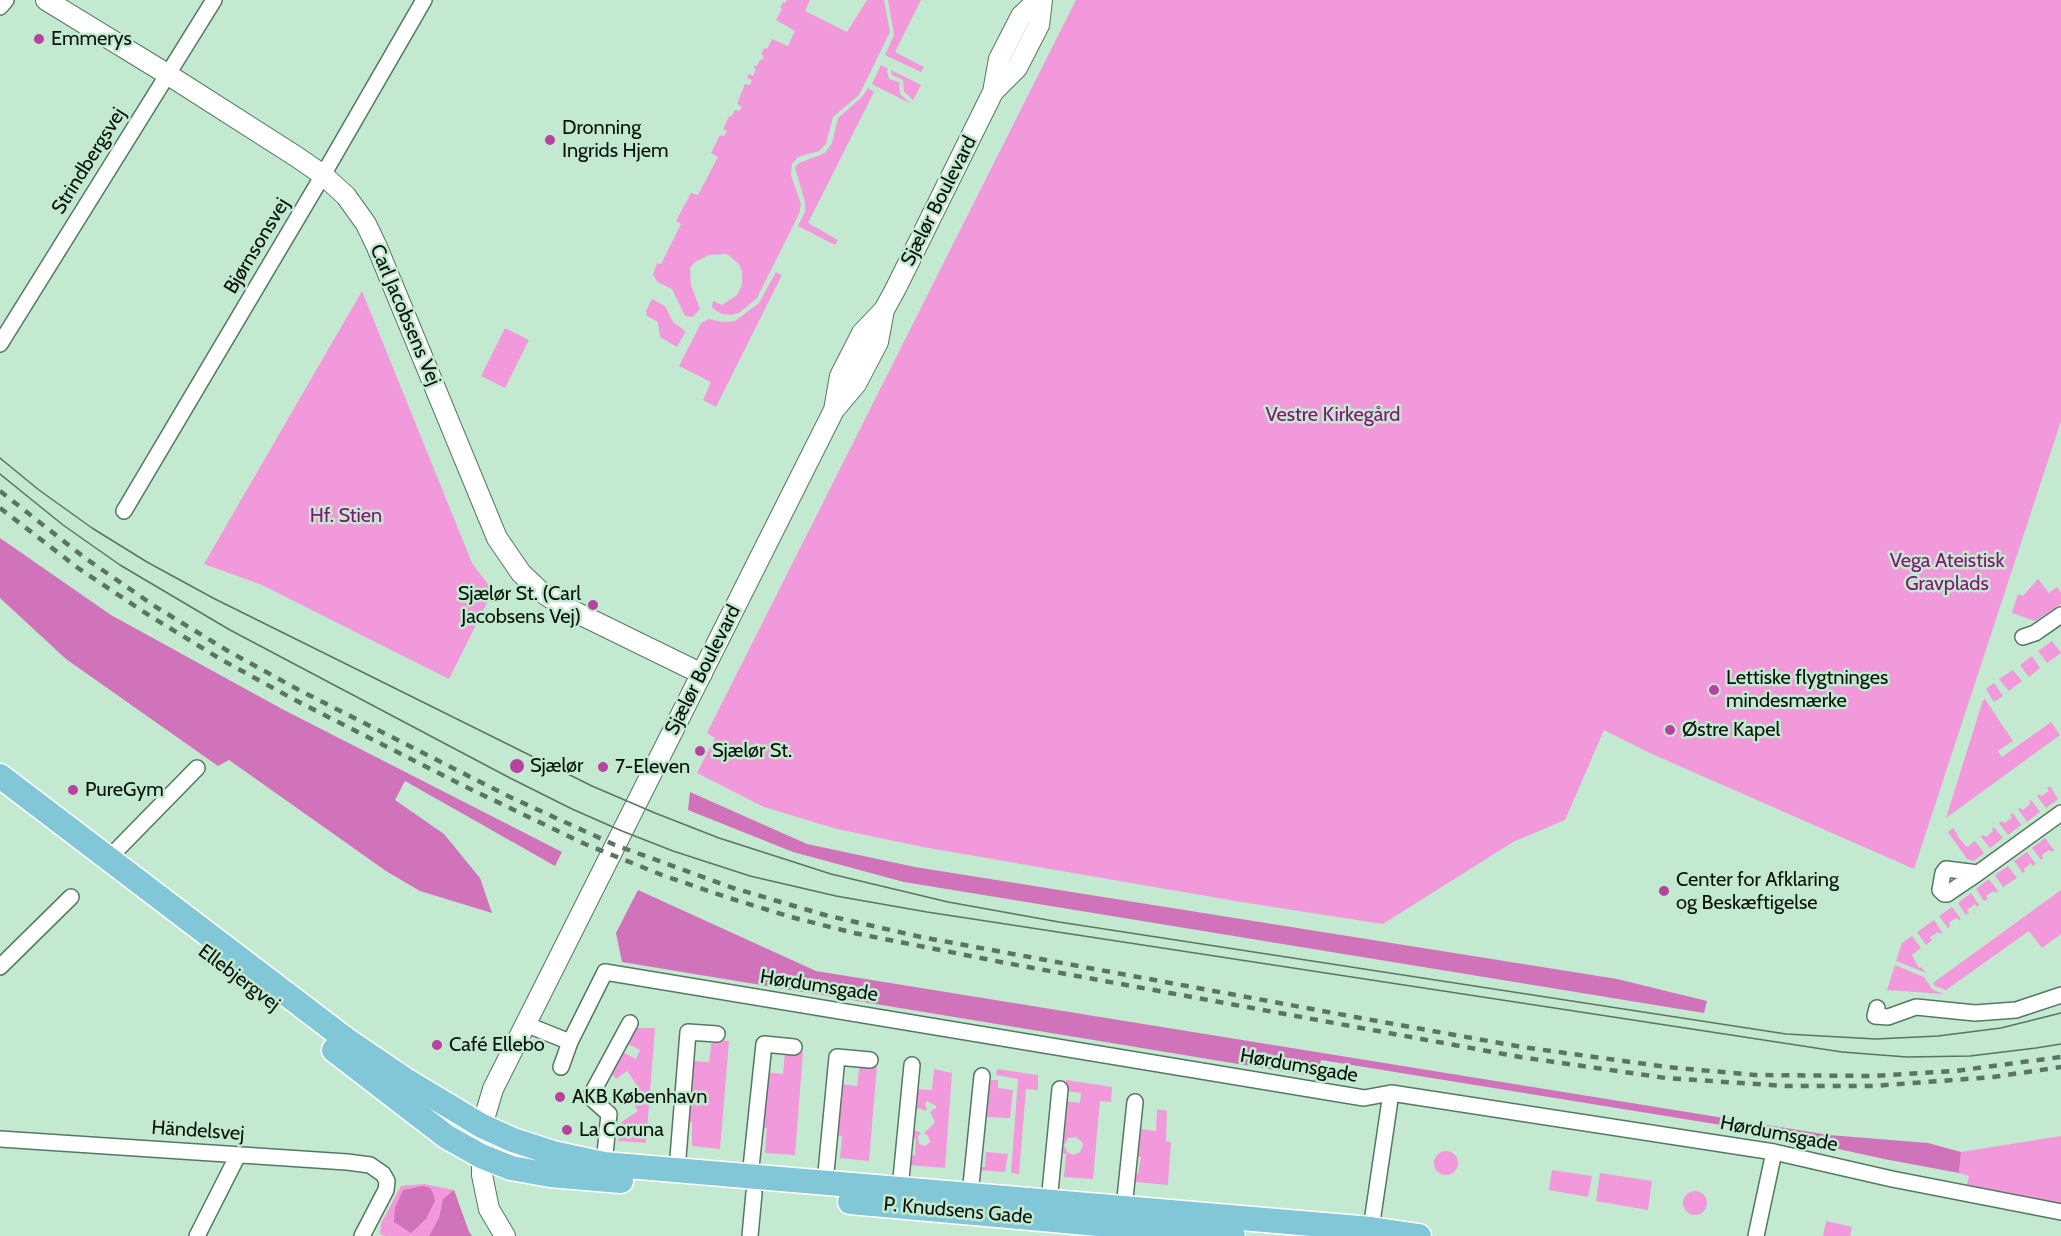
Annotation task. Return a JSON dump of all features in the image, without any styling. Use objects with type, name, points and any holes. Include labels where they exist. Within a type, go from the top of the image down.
[{"type":"main road","name":"Ellebjergvej","points":[[0,776],[348,1041],[404,1079],[482,1126]]},
{"type":"main road","name":"Ellebjergvej","points":[[0,795],[403,1104],[447,1137],[481,1156]]},
{"type":"main road","name":"P. Knudsens Gade","points":[[482,1126],[513,1140],[553,1153],[604,1164],[677,1170],[752,1185],[825,1183],[1371,1229],[1419,1236]]},
{"type":"main road","name":"P. Knudsens Gade","points":[[481,1156],[511,1168],[550,1175],[752,1185],[1233,1236]]},
{"type":"street","points":[[0,7],[6,0]]},
{"type":"street","name":"Carl Jacobsens Vej","points":[[46,0],[167,74],[323,175],[346,195],[366,224],[497,538],[521,573],[540,591],[563,606],[702,675]]},
{"type":"street","name":"Strindbergsvej","points":[[0,344],[214,0]]},
{"type":"street","name":"Bjørnsonsvej","points":[[124,511],[424,0]]},
{"type":"street","name":"Sjælør Boulevard","points":[[505,1236],[489,1209],[484,1188],[481,1156],[482,1126],[494,1089],[834,410],[840,376],[851,354],[862,333],[884,310],[993,92],[999,59],[1021,16],[1040,0]]},
{"type":"street","points":[[2024,637],[2035,633],[2061,615]]},
{"type":"street","points":[[108,859],[197,768]]},
{"type":"street","points":[[1978,873],[2061,813]]},
{"type":"street","points":[[0,967],[71,897]]},
{"type":"street","name":"Hørdumsgade","points":[[561,1067],[570,1042],[605,972],[1364,1098],[1391,1093],[1774,1152],[1892,1179],[2061,1212]]},
{"type":"street","points":[[1877,1008],[1875,1016],[1888,1017],[1916,1007],[1975,1013],[2016,1010],[2061,995]]},
{"type":"street","points":[[604,1164],[609,1114],[590,1097],[630,1023]]},
{"type":"street","points":[[525,1024],[570,1042]]},
{"type":"street","points":[[677,1170],[688,1032],[717,1034]]},
{"type":"street","points":[[750,1236],[764,1044],[794,1047]]},
{"type":"street","points":[[825,1183],[837,1057],[870,1060]]},
{"type":"street","name":"P. Knudsens Gade","points":[[900,1189],[912,1065]]},
{"type":"street","name":"P. Knudsens Gade","points":[[970,1195],[982,1076]]},
{"type":"street","name":"P. Knudsens Gade","points":[[1049,1202],[1060,1089]]},
{"type":"street","points":[[1371,1229],[1391,1093]]},
{"type":"street","points":[[1124,1208],[1135,1102]]},
{"type":"street","name":"Händelsvej","points":[[0,1139],[370,1165],[377,1168],[387,1181],[386,1190],[362,1236]]},
{"type":"street","points":[[1756,1236],[1774,1152]]},
{"type":"street","points":[[197,1236],[237,1155]]},
{"type":"green space","points":[[810,0],[805,11],[847,32],[867,0],[884,0],[890,32],[859,95],[833,117],[826,144],[819,151],[798,157],[792,164],[791,175],[801,204],[799,214],[757,298],[739,313],[722,314],[715,310],[712,307],[713,301],[722,305],[737,295],[742,285],[742,272],[739,264],[727,254],[709,255],[695,262],[690,268],[691,285],[700,309],[693,317],[685,316],[672,289],[657,282],[653,274],[657,263],[661,264],[681,224],[676,221],[691,193],[698,195],[718,157],[711,153],[720,135],[724,136],[727,131],[723,129],[729,116],[731,117],[735,110],[739,111],[742,107],[737,104],[745,84],[750,85],[752,80],[747,78],[749,74],[753,76],[755,65],[757,66],[764,56],[761,54],[764,48],[767,49],[772,39],[788,46],[795,31],[776,20],[783,2]]},
{"type":"green space","points":[[888,0],[921,0],[895,52],[924,67],[921,72],[885,55],[894,35]]},
{"type":"green space","name":"Vestre Kirkegård","points":[[1076,0],[2061,0],[2061,421],[1914,869],[1652,754],[1604,730],[1565,820],[1513,842],[1383,924],[923,847],[837,829],[764,807],[697,773],[715,738],[707,733]]},
{"type":"green space","points":[[881,65],[888,69],[889,79],[899,82],[900,94],[911,104],[872,84]]},
{"type":"green space","points":[[891,70],[921,85],[913,100],[904,91],[903,80],[892,75]]},
{"type":"green space","points":[[868,88],[874,92],[808,223],[838,240],[835,245],[798,226],[805,212],[805,202],[795,168],[799,163],[825,153],[832,143],[838,118],[862,97]]},
{"type":"green space","points":[[776,272],[782,275],[716,407],[703,400],[711,382],[679,366],[701,323],[709,319],[723,322],[735,321],[759,303]]},
{"type":"green space","name":"Hf. Stien","points":[[362,291],[472,563],[493,591],[449,679],[262,585],[204,564]]},
{"type":"green space","points":[[652,299],[665,306],[673,322],[684,330],[685,333],[677,347],[660,337],[658,322],[647,316],[646,311]]},
{"type":"green space","points":[[505,328],[529,340],[505,388],[481,376]]},
{"type":"green space","points":[[2038,579],[2049,593],[2057,587],[2061,593],[2061,604],[2035,621],[2012,613],[2018,594],[2023,596]]},
{"type":"green space","points":[[2052,641],[2061,653],[2047,663],[2038,651]]},
{"type":"green space","points":[[2032,656],[2040,668],[2029,677],[2020,665]]},
{"type":"green space","points":[[2013,670],[2022,681],[2009,691],[1999,679]]},
{"type":"green space","points":[[1994,683],[2003,696],[1994,702],[1986,689]]},
{"type":"green space","points":[[1985,699],[2013,741],[1998,751],[2002,757],[2051,722],[2060,735],[1946,818],[1983,700]]},
{"type":"green space","points":[[2050,786],[2058,799],[2046,808],[2037,796],[2049,791],[2047,788]]},
{"type":"green space","points":[[2031,800],[2040,812],[2027,822],[2018,809],[2023,810]]},
{"type":"green space","points":[[2013,813],[2021,825],[2008,835],[1999,823],[2012,818],[2010,815]]},
{"type":"green space","points":[[1994,827],[2003,838],[1990,848],[1981,837],[1983,835],[1986,837]]},
{"type":"green space","points":[[1953,828],[1967,847],[1975,841],[1984,853],[1974,861],[1967,859],[1948,832]]},
{"type":"green space","points":[[2045,838],[2054,850],[2052,852],[2049,850],[2042,855],[2041,860],[2032,848]]},
{"type":"green space","points":[[2027,852],[2036,864],[2033,866],[2031,863],[2023,873],[2014,861]]},
{"type":"green space","points":[[2008,866],[2017,878],[2003,887],[1995,875]]},
{"type":"green space","points":[[1989,879],[1998,891],[1986,896],[1988,899],[1984,901],[1976,889]]},
{"type":"green space","points":[[2061,890],[2061,934],[2042,948],[2029,931],[1946,990],[1935,986],[1933,983]]},
{"type":"green space","points":[[1971,893],[1979,905],[1977,907],[1975,904],[1967,910],[1969,913],[1966,915],[1958,903]]},
{"type":"green space","points":[[1952,907],[1961,919],[1956,918],[1949,923],[1948,928],[1939,916]]},
{"type":"green space","points":[[1934,920],[1942,932],[1930,937],[1932,940],[1926,945],[1917,932]]},
{"type":"green space","points":[[1912,936],[1921,948],[1912,955],[1919,968],[1921,967],[1926,973],[1896,961],[1902,943]]},
{"type":"green space","points":[[1895,965],[1924,977],[1932,989],[1943,994],[1887,990]]},
{"type":"green space","points":[[635,1028],[655,1028],[646,1143],[618,1141],[620,1123],[638,1111],[628,1096],[639,1088],[627,1071],[616,1079],[611,1073],[622,1052],[636,1059],[640,1050],[626,1043]]},
{"type":"green space","points":[[712,1039],[729,1041],[720,1149],[692,1146],[692,1122],[687,1121],[692,1061],[709,1062]]},
{"type":"green space","points":[[785,1052],[803,1052],[795,1155],[765,1153],[767,1128],[762,1128],[766,1072],[783,1074]]},
{"type":"green space","points":[[860,1064],[877,1065],[869,1161],[840,1158],[842,1136],[836,1135],[841,1084],[857,1086]]},
{"type":"green space","points":[[934,1069],[952,1073],[945,1168],[909,1165],[909,1156],[915,1155],[916,1139],[911,1138],[912,1129],[921,1133],[918,1137],[919,1144],[925,1146],[930,1142],[924,1133],[935,1122],[930,1112],[936,1106],[927,1101],[926,1111],[919,1108],[913,1112],[916,1089],[932,1090]]},
{"type":"green space","points":[[997,1069],[1038,1075],[1038,1090],[1026,1089],[1019,1174],[1011,1173],[1018,1079],[996,1075]]},
{"type":"green space","points":[[992,1080],[998,1080],[998,1088],[1013,1090],[1010,1118],[987,1117],[983,1123],[987,1084]]},
{"type":"green space","points":[[1066,1080],[1112,1087],[1111,1102],[1100,1101],[1093,1179],[1064,1177],[1066,1154],[1060,1153],[1061,1146],[1073,1155],[1080,1152],[1083,1145],[1076,1137],[1068,1138],[1065,1144],[1061,1143],[1065,1101],[1080,1103],[1081,1093],[1066,1091]]},
{"type":"green space","points":[[1157,1109],[1167,1111],[1166,1141],[1171,1142],[1168,1185],[1136,1182],[1136,1177],[1133,1176],[1134,1173],[1138,1174],[1141,1157],[1135,1156],[1138,1129],[1156,1131]]},
{"type":"green space","points":[[2061,1136],[2061,1204],[1967,1185],[1969,1176],[1959,1173],[1961,1152]]},
{"type":"green space","points":[[1446,1151],[1451,1152],[1457,1158],[1457,1168],[1451,1174],[1446,1175],[1441,1174],[1435,1168],[1434,1163],[1435,1158],[1441,1152]]},
{"type":"green space","points":[[986,1152],[1008,1154],[1005,1172],[979,1170],[980,1167],[985,1167]]},
{"type":"green space","points":[[1552,1170],[1592,1176],[1588,1197],[1549,1190]]},
{"type":"green space","points":[[1600,1173],[1652,1181],[1648,1210],[1596,1201]]},
{"type":"green space","points":[[424,1184],[454,1190],[472,1236],[385,1236],[380,1234],[381,1224],[401,1186]]},
{"type":"green space","points":[[1695,1191],[1700,1192],[1706,1198],[1706,1208],[1700,1214],[1695,1215],[1690,1214],[1684,1208],[1683,1203],[1684,1198],[1690,1192]]},
{"type":"green space","points":[[1826,1221],[1852,1227],[1850,1236],[1823,1236]]},
{"type":"shaded area","points":[[0,538],[111,615],[282,709],[562,852],[555,866],[405,781],[395,800],[444,834],[480,878],[492,913],[420,891],[386,871],[229,760],[218,766],[66,659],[0,598]]},
{"type":"shaded area","points":[[690,792],[807,844],[915,867],[1617,979],[1707,1001],[1704,1013],[904,882],[793,852],[688,810]]},
{"type":"shaded area","points":[[638,890],[816,971],[1829,1135],[1928,1143],[1961,1152],[1959,1173],[1752,1130],[1321,1060],[1317,1077],[622,962],[616,933]]},
{"type":"shaded area","points":[[423,1186],[430,1188],[435,1201],[426,1219],[411,1233],[394,1222],[395,1208],[403,1190]]},
{"type":"shaded area","points":[[454,1190],[472,1236],[429,1236],[439,1218],[443,1199]]},
{"type":"tram line","points":[[0,458],[39,490],[92,528],[147,562],[213,598],[592,786],[719,838],[831,874],[948,902],[1059,922],[1786,1034],[1876,1039],[1938,1036],[2001,1028],[2061,1013]]},
{"type":"tram line","points":[[0,474],[63,525],[120,565],[230,630],[572,809],[673,851],[750,876],[836,896],[927,912],[1842,1052],[1907,1057],[1970,1056],[2061,1044]]},
{"type":"railway","points":[[0,491],[85,558],[156,607],[228,651],[299,690],[510,797],[615,845],[733,888],[825,915],[921,937],[1366,1019],[1522,1047],[1667,1067],[1755,1075],[1873,1076],[1955,1071],[2061,1057]]},
{"type":"railway","points":[[0,508],[78,568],[150,616],[222,660],[295,700],[464,786],[585,844],[662,875],[791,917],[854,933],[1006,963],[1520,1057],[1666,1078],[1786,1086],[1873,1086],[1993,1077],[2061,1067]]},
{"type":"place","name":"Emmerys","points":[[39,39]]},
{"type":"place","name":"Dronning Ingrids Hjem","points":[[550,140]]},
{"type":"place","name":"Sjælør St. (Carl Jacobsens Vej)","points":[[593,605]]},
{"type":"place","name":"Lettiske flygtninges mindesmærke","points":[[1714,690]]},
{"type":"place","name":"Østre Kapel","points":[[1670,730]]},
{"type":"place","name":"Sjælør St.","points":[[700,751]]},
{"type":"place","name":"Sjælør","points":[[517,766]]},
{"type":"place","name":"7-Eleven","points":[[603,767]]},
{"type":"place","name":"PureGym","points":[[73,790]]},
{"type":"place","name":"Center for Afklaring og Beskæftigelse","points":[[1664,891]]},
{"type":"place","name":"Café Ellebo","points":[[437,1045]]},
{"type":"place","name":"AKB København","points":[[560,1097]]},
{"type":"place","name":"La Coruna","points":[[567,1130]]},
{"type":"park label","name":"Vega Ateistisk Gravplads","points":[[1947,572]]}]
